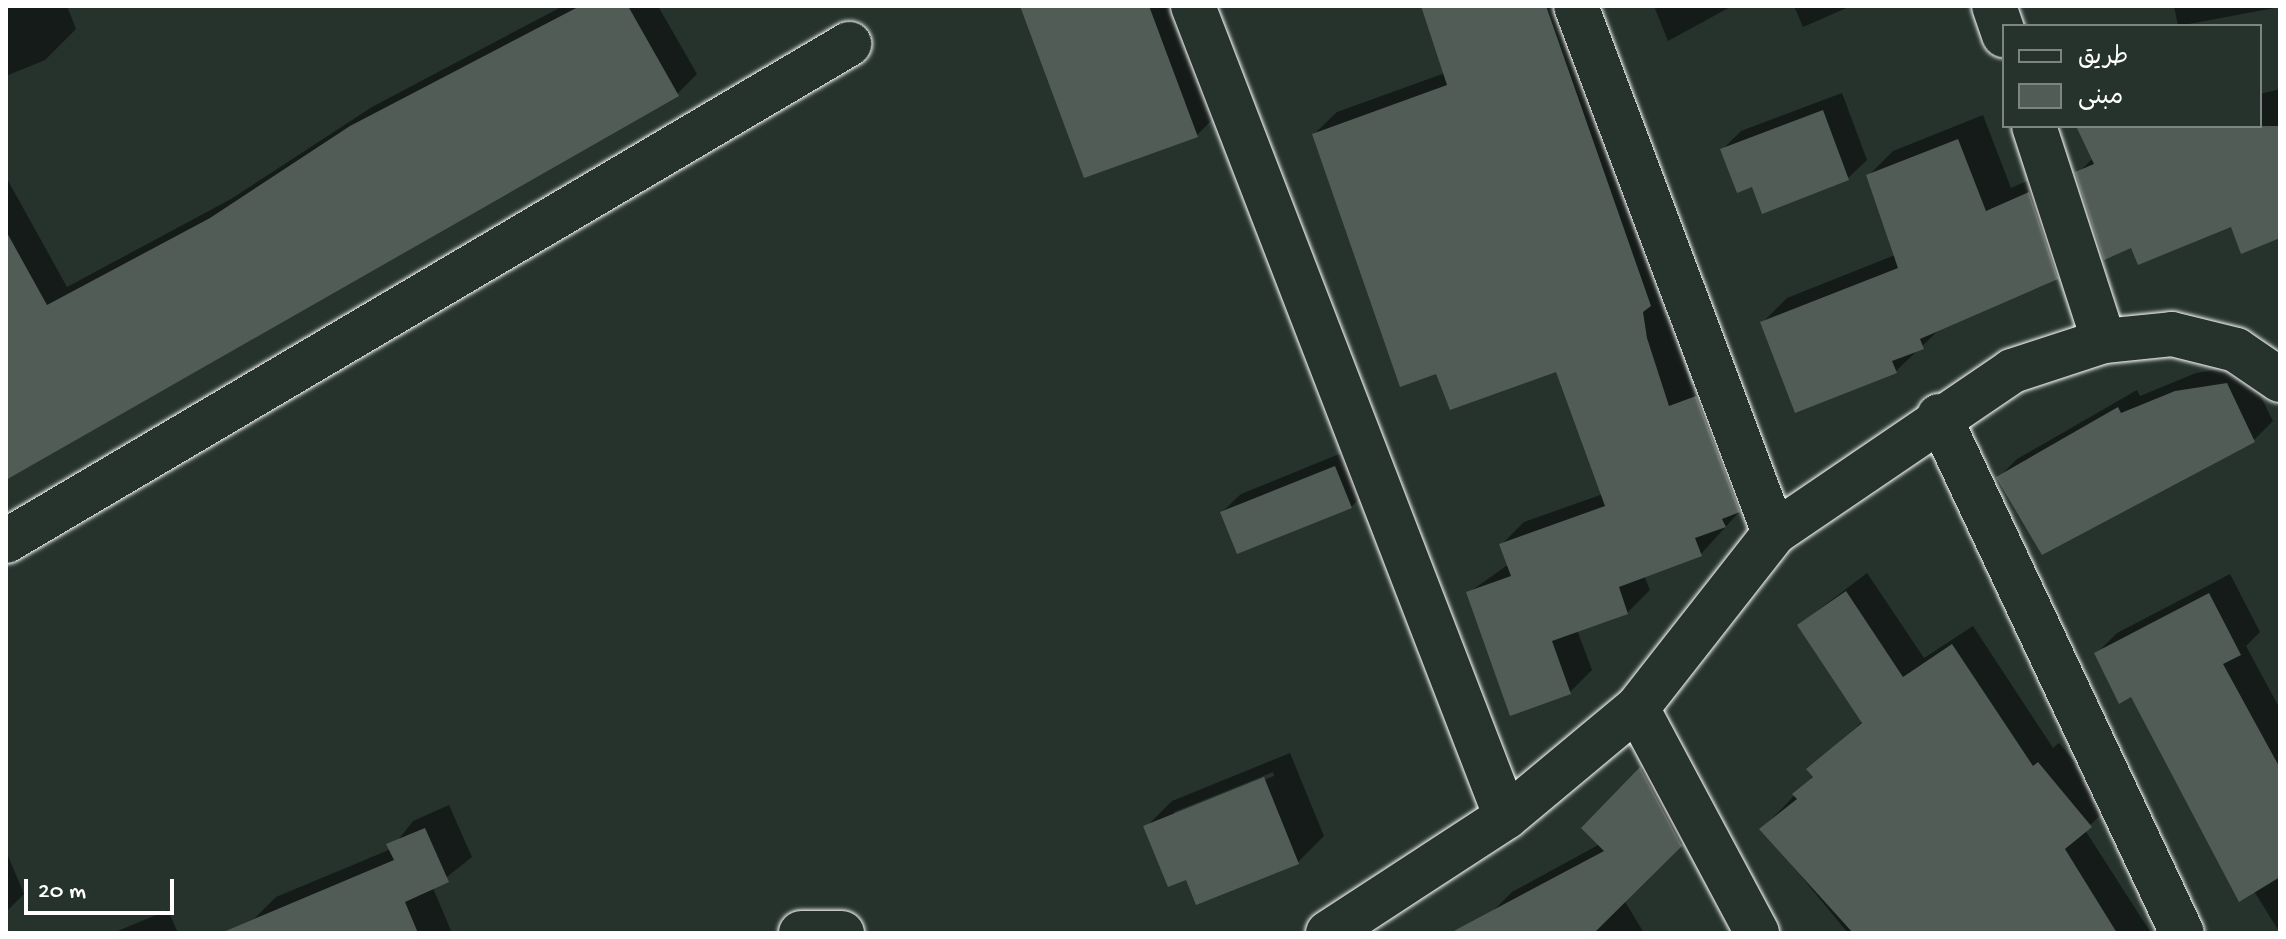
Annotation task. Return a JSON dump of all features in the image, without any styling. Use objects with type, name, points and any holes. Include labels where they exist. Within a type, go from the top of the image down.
[{"type":"street","points":[[1193,6],[1506,817]]},
{"type":"street","points":[[1576,6],[1774,533]]},
{"type":"street","points":[[1994,6],[2002,29]]},
{"type":"street","points":[[6,541],[849,44]]},
{"type":"street","points":[[2035,128],[2104,341]]},
{"type":"street","points":[[1328,933],[1506,817],[1637,708],[1774,533],[1939,416],[2012,371],[2104,341],[2203,338],[2280,380]]},
{"type":"street","points":[[1939,416],[2182,933]]},
{"type":"street","points":[[1637,708],[1757,933]]},
{"type":"street","points":[[801,933],[842,933]]},
{"type":"building","points":[[580,6],[628,6],[679,96],[6,480],[6,231],[47,305],[210,218],[350,126]]},
{"type":"building","points":[[1020,6],[1149,6],[1198,137],[1084,178]]},
{"type":"building","points":[[1421,6],[1546,6],[1651,306],[1643,312],[1647,338],[1669,406],[1696,396],[1740,512],[1722,519],[1726,527],[1695,538],[1702,556],[1619,587],[1628,614],[1552,641],[1571,694],[1510,716],[1466,592],[1511,576],[1499,544],[1605,506],[1556,372],[1450,410],[1436,374],[1400,387],[1312,134],[1447,85]]},
{"type":"building","points":[[1823,110],[1849,180],[1762,214],[1752,187],[1737,193],[1720,149]]},
{"type":"building","points":[[2280,126],[2280,238],[2241,254],[2231,227],[2138,265],[2131,248],[2104,260],[2075,172],[2094,164],[2077,128]]},
{"type":"building","points":[[1958,139],[1986,211],[2029,192],[2058,279],[1920,339],[1924,349],[1892,361],[1897,373],[1795,413],[1760,322],[1898,268],[1866,175]]},
{"type":"building","points":[[2227,383],[2255,442],[2042,555],[1996,477],[2118,407],[2121,413],[2175,391]]},
{"type":"building","points":[[1335,466],[1352,508],[1237,554],[1220,512]]},
{"type":"building","points":[[1846,591],[1903,677],[1952,644],[2033,766],[2038,762],[2092,827],[2065,849],[2117,933],[1853,933],[1759,829],[1797,799],[1792,794],[1813,777],[1806,769],[1862,723],[1797,625]]},
{"type":"building","points":[[2209,593],[2241,655],[2223,664],[2280,768],[2280,877],[2239,902],[2131,697],[2119,704],[2094,653]]},
{"type":"building","points":[[1640,767],[1682,846],[1594,933],[1450,933],[1604,851],[1581,828]]},
{"type":"building","points":[[1264,777],[1299,864],[1196,905],[1186,880],[1168,887],[1143,826]]},
{"type":"building","points":[[425,828],[449,882],[405,902],[418,933],[221,933],[394,860],[386,844]]}]
